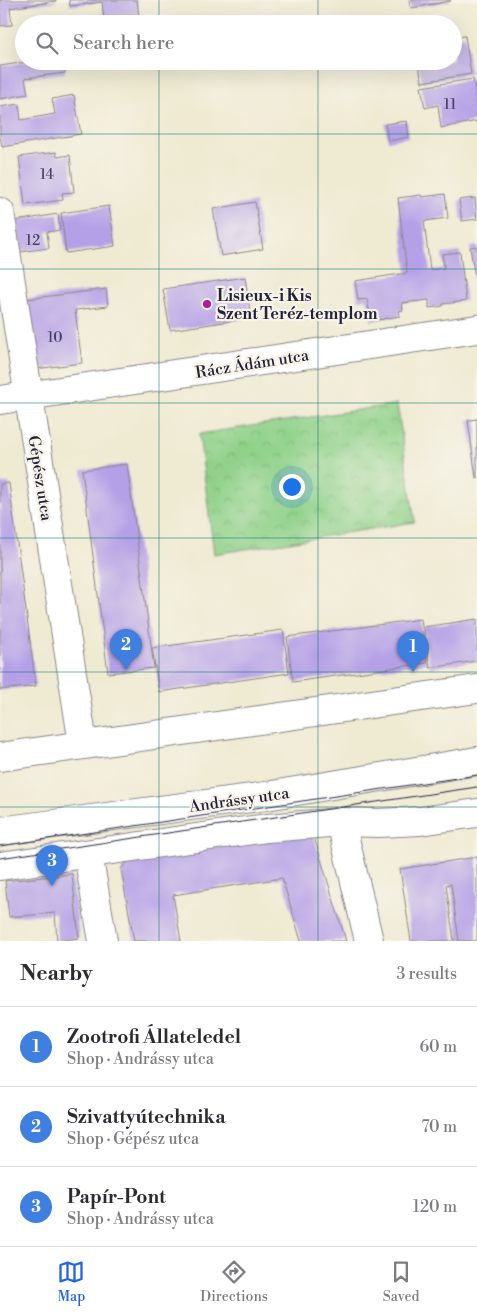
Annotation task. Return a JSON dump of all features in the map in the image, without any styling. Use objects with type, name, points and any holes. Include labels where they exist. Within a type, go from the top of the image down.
[{"type":"street","name":"Gépész utca","points":[[0,212],[83,744]]},
{"type":"street","name":"Rácz Ádám utca","points":[[0,400],[477,329]]},
{"type":"street","points":[[0,757],[477,689]]},
{"type":"street","name":"Andrássy utca","points":[[0,830],[266,796],[477,761]]},
{"type":"street","name":"Andrássy utca","points":[[0,866],[267,828],[341,822],[420,821],[477,813]]},
{"type":"street","points":[[341,822],[368,941]]},
{"type":"street","points":[[88,854],[103,941]]},
{"type":"green space","points":[[397,404],[415,522],[214,554],[199,434]]},
{"type":"building","points":[[0,0],[56,1],[10,8],[12,25],[0,26]]},
{"type":"building","points":[[69,0],[137,0],[139,15],[103,15],[102,2],[70,6]]},
{"type":"building","points":[[409,0],[450,0],[451,1],[411,8]]},
{"type":"building","points":[[462,36],[465,36],[471,74],[422,82],[420,70],[462,70]]},
{"type":"building","points":[[15,64],[15,70],[65,70],[65,73],[25,78],[28,94],[0,99],[0,66]]},
{"type":"building","points":[[473,79],[477,102],[477,121],[441,128],[438,105],[425,108],[421,87]]},
{"type":"building","points":[[74,95],[81,134],[2,147],[0,107],[19,104],[21,120],[55,114],[52,99]]},
{"type":"building","points":[[407,121],[409,137],[388,141],[385,124]]},
{"type":"building","points":[[56,152],[57,157],[70,155],[74,192],[62,193],[63,200],[25,205],[19,157]]},
{"type":"building","points":[[445,194],[448,218],[424,221],[430,270],[444,268],[442,254],[460,252],[466,301],[429,308],[429,300],[402,303],[403,310],[399,311],[400,316],[371,321],[367,299],[358,300],[355,281],[407,273],[398,198]]},
{"type":"building","points":[[475,198],[477,219],[462,221],[459,200]]},
{"type":"building","points":[[255,202],[263,249],[221,256],[213,209]]},
{"type":"building","points":[[109,206],[115,246],[66,253],[61,213]]},
{"type":"building","points":[[58,214],[60,230],[47,232],[49,248],[19,252],[15,221]]},
{"type":"building","points":[[477,246],[477,284],[476,284],[470,247]]},
{"type":"building","name":"Lisieux-i Kis Szent Teréz-templom","points":[[245,277],[251,318],[170,330],[163,289]]},
{"type":"building","points":[[106,289],[108,306],[75,310],[82,363],[35,369],[26,299]]},
{"type":"building","points":[[477,419],[477,478],[476,478],[468,420]]},
{"type":"building","points":[[127,464],[154,668],[108,673],[82,470]]},
{"type":"building","points":[[9,483],[36,686],[0,690],[0,484]]},
{"type":"building","points":[[421,619],[427,663],[293,682],[287,637]]},
{"type":"building","points":[[477,619],[477,661],[430,668],[424,627]]},
{"type":"building","points":[[283,630],[289,673],[159,692],[152,648]]},
{"type":"building","points":[[311,827],[346,941],[301,941],[282,878],[173,895],[181,941],[134,941],[121,869],[134,854]]},
{"type":"building","points":[[477,857],[477,941],[459,941],[451,884],[446,885],[454,941],[411,941],[400,869]]},
{"type":"building","points":[[72,874],[79,938],[57,941],[55,913],[9,917],[5,881]]},
{"type":"tram line","points":[[0,846],[477,775]]},
{"type":"tram line","points":[[0,858],[477,787]]},
{"type":"place","name":"Lisieux-i Kis Szent Teréz-templom","points":[[207,304]]},
{"type":"place","name":"Szivattyútechnika","points":[[126,670]]},
{"type":"place","name":"Zootrofi Állateledel","points":[[413,672]]},
{"type":"place","name":"Papír-Pont","points":[[52,886]]}]
